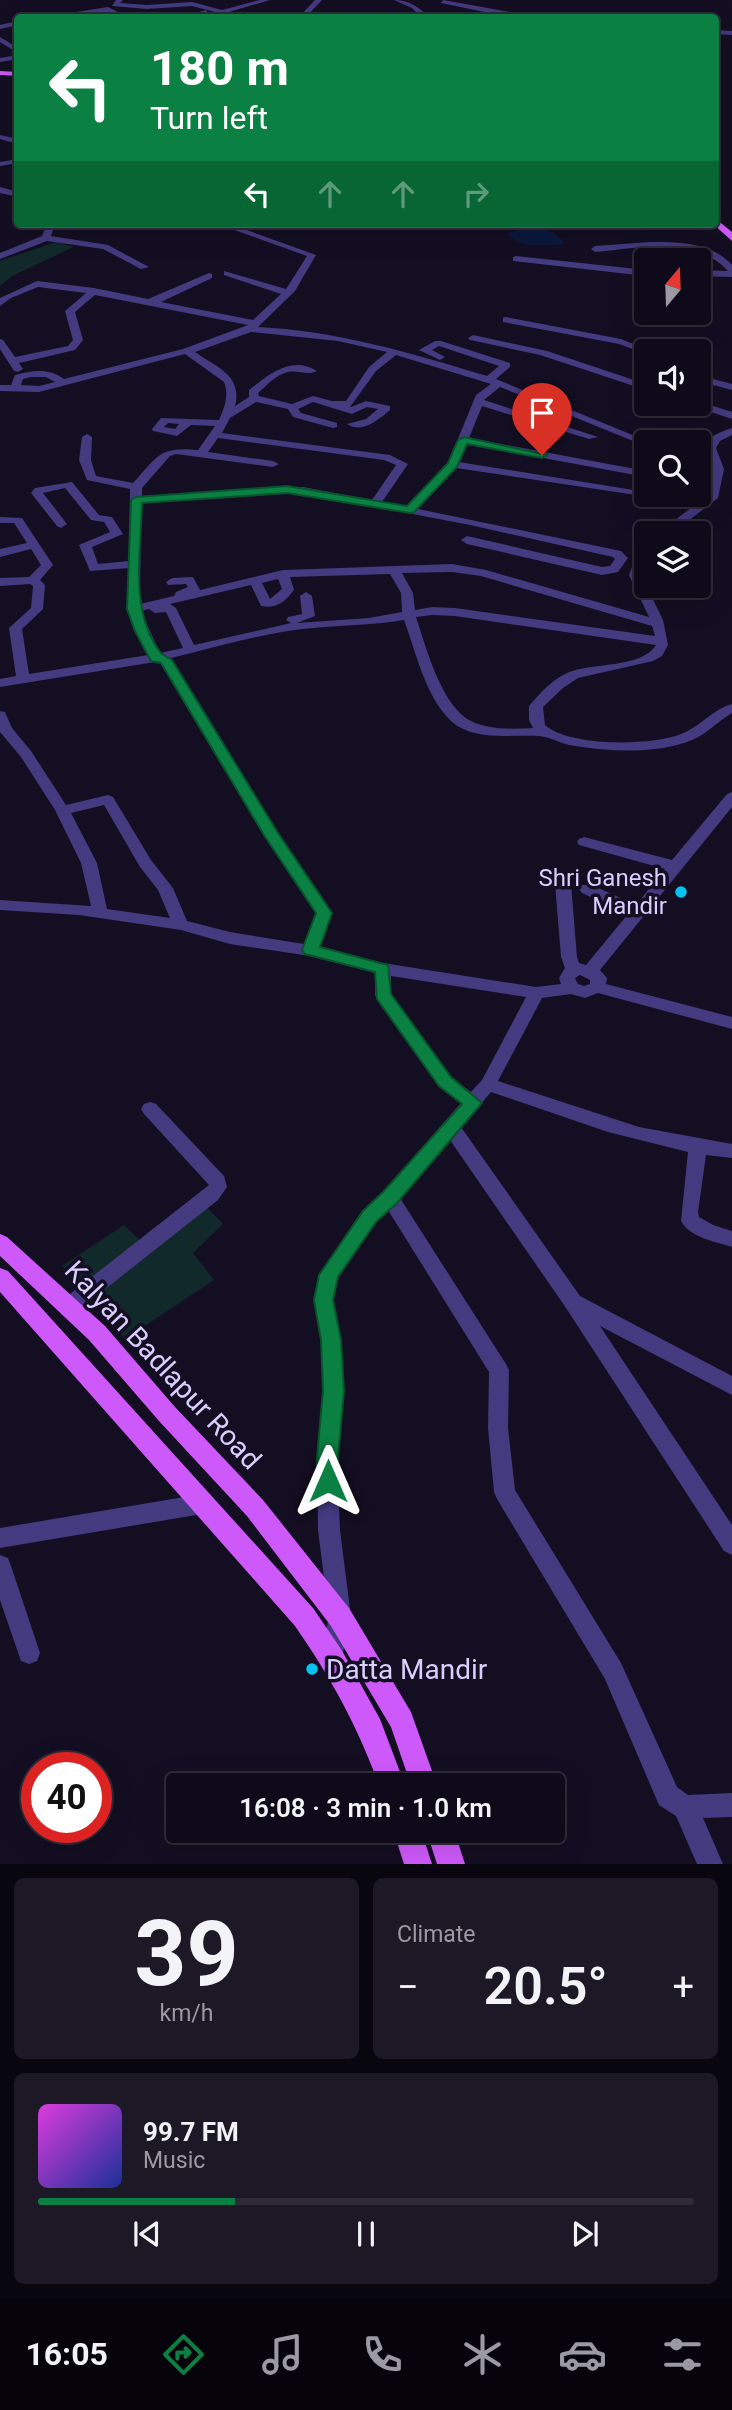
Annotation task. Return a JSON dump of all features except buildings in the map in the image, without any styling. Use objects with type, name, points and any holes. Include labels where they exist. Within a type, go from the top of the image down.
[{"type":"main road","points":[[719,225],[732,238]]},
{"type":"main road","name":"Kalyan Badlapur Road","points":[[0,1243],[97,1333],[167,1414],[255,1508],[340,1617],[402,1721],[420,1773]]},
{"type":"main road","points":[[0,1277],[304,1617],[332,1658],[371,1728],[388,1773]]},
{"type":"main road","points":[[411,1843],[418,1864]]},
{"type":"main road","points":[[444,1843],[451,1864]]},
{"type":"street","points":[[93,0],[80,10],[155,8],[178,12],[197,9],[206,14]]},
{"type":"street","points":[[213,14],[265,0]]},
{"type":"street","points":[[305,14],[318,0]]},
{"type":"street","points":[[397,0],[414,7],[433,10]]},
{"type":"street","points":[[443,11],[442,1],[495,14]]},
{"type":"street","points":[[180,2],[222,12]]},
{"type":"street","points":[[71,14],[180,2],[218,2]]},
{"type":"street","points":[[414,7],[422,14]]},
{"type":"street","points":[[46,238],[50,228]]},
{"type":"street","points":[[0,342],[18,368],[6,389],[39,389],[187,351],[253,327],[288,293],[312,256],[313,249],[237,228]]},
{"type":"street","points":[[0,256],[46,238],[105,247],[144,267]]},
{"type":"street","points":[[595,248],[696,246],[715,252],[726,260],[732,272],[711,273]]},
{"type":"street","points":[[516,259],[634,272]]},
{"type":"street","points":[[227,273],[288,293]]},
{"type":"street","points":[[149,302],[167,297],[209,276]]},
{"type":"street","points":[[3,298],[37,284],[94,292],[253,327],[325,336],[395,351],[493,380]]},
{"type":"street","points":[[13,361],[71,348],[76,344],[78,340],[70,311],[94,292]]},
{"type":"street","points":[[506,320],[634,347]]},
{"type":"street","points":[[473,338],[546,354],[634,383]]},
{"type":"street","points":[[410,510],[453,464],[481,395],[493,380],[506,365],[438,343],[424,350],[493,380],[634,437]]},
{"type":"street","points":[[187,351],[229,380],[232,390],[220,426],[201,454]]},
{"type":"street","points":[[316,397],[349,404],[367,374],[379,361],[395,351]]},
{"type":"street","points":[[530,363],[546,354]]},
{"type":"street","points":[[254,398],[253,392],[281,369],[296,367],[312,371]]},
{"type":"street","points":[[711,381],[732,387]]},
{"type":"street","points":[[202,432],[220,426],[254,398]]},
{"type":"street","points":[[254,398],[293,407],[313,398],[352,411],[366,404],[386,408],[369,422],[352,424]]},
{"type":"street","points":[[478,401],[593,437]]},
{"type":"street","points":[[293,407],[293,412],[297,415],[333,425]]},
{"type":"street","points":[[711,409],[732,416]]},
{"type":"street","points":[[188,422],[386,457],[402,464],[375,504]]},
{"type":"street","points":[[711,499],[718,469],[711,448],[715,439],[732,431]]},
{"type":"street","points":[[87,437],[85,460],[91,478],[136,487]]},
{"type":"street","points":[[464,440],[634,472]]},
{"type":"street","points":[[156,658],[134,608],[136,487],[166,454],[176,451],[273,464]]},
{"type":"street","points":[[453,464],[634,493]]},
{"type":"street","points":[[711,467],[718,469]]},
{"type":"street","points":[[61,524],[37,493],[39,490],[68,484],[95,518],[136,516]]},
{"type":"street","points":[[711,486],[715,487]]},
{"type":"street","points":[[136,500],[287,490],[410,510],[617,554],[622,558],[614,569],[602,571],[467,540]]},
{"type":"street","points":[[0,505],[5,512],[0,518]]},
{"type":"street","points":[[681,521],[700,507]]},
{"type":"street","points":[[0,518],[18,520],[47,565],[33,580],[0,582]]},
{"type":"street","points":[[108,519],[117,534]]},
{"type":"street","points":[[134,564],[94,568],[85,545],[87,542],[117,534],[136,533]]},
{"type":"street","points":[[0,553],[34,545]]},
{"type":"street","points":[[134,608],[173,592],[283,574],[452,568],[471,570],[657,623]]},
{"type":"street","points":[[396,571],[407,593],[410,615],[433,682],[458,720],[474,727],[517,734],[543,732],[583,743],[653,743],[684,738],[712,723],[732,708]]},
{"type":"street","points":[[254,579],[265,603],[268,604],[279,601],[288,590],[283,574]]},
{"type":"street","points":[[23,680],[15,628],[37,609],[38,585],[33,580]]},
{"type":"street","points":[[0,684],[156,658],[279,622],[309,616],[306,596]]},
{"type":"street","points":[[543,732],[536,722],[536,706],[563,681],[576,674],[631,664],[659,651],[662,640],[646,598]]},
{"type":"street","points":[[134,608],[170,608],[190,649]]},
{"type":"street","points":[[279,622],[369,622],[428,609],[662,640]]},
{"type":"street","points":[[156,658],[166,660],[272,835],[324,913],[310,950]]},
{"type":"street","points":[[0,715],[5,729],[26,754],[62,810],[89,863],[100,913]]},
{"type":"street","points":[[571,988],[567,978],[582,970],[638,912],[732,797]]},
{"type":"street","points":[[62,810],[108,800],[145,863],[165,888],[181,925]]},
{"type":"street","points":[[584,842],[674,866]]},
{"type":"street","points":[[563,884],[569,957],[582,970],[599,978],[597,988]]},
{"type":"street","points":[[587,889],[638,912]]},
{"type":"street","points":[[0,905],[100,913],[181,925],[230,938],[310,950],[383,969],[536,993],[571,988],[585,992],[597,988],[732,1023]]},
{"type":"street","points":[[383,969],[383,995],[445,1082],[473,1103]]},
{"type":"street","points":[[332,1658],[340,1617],[329,1530],[327,1457],[333,1391],[331,1340],[324,1300],[329,1275],[369,1216],[390,1197],[488,1084],[536,993]]},
{"type":"street","points":[[488,1084],[617,1127],[698,1148],[732,1151]]},
{"type":"street","points":[[68,1307],[212,1195],[218,1187],[218,1181],[150,1109]]},
{"type":"street","points":[[452,1128],[573,1302],[732,1544]]},
{"type":"street","points":[[698,1148],[690,1221],[707,1231],[732,1239]]},
{"type":"street","points":[[390,1197],[499,1370],[498,1428],[505,1492],[613,1671],[668,1796],[685,1807],[710,1864]]},
{"type":"street","points":[[573,1302],[732,1386]]},
{"type":"street","points":[[0,1538],[202,1504]]},
{"type":"street","points":[[0,1566],[29,1653]]},
{"type":"street","points":[[685,1807],[732,1805]]},
{"type":"green space","points":[[56,242],[74,247],[12,276],[0,286],[0,261]]},
{"type":"green space","points":[[201,1201],[223,1224],[193,1253],[214,1280],[125,1339],[62,1266],[124,1225],[145,1245]]},
{"type":"water","points":[[530,228],[550,231],[565,244],[526,244],[507,233]]},
{"type":"place","name":"Shri Ganesh Mandir","points":[[681,892]]},
{"type":"place","name":"Datta Mandir","points":[[312,1669]]},
{"type":"route","points":[[328,1481],[327,1457],[333,1391],[331,1340],[324,1300],[329,1275],[369,1216],[390,1197],[473,1103],[445,1082],[383,995],[383,969],[310,950],[324,913],[272,835],[166,660],[156,658],[142,631],[134,609],[136,500],[287,490],[410,510],[453,464],[464,440],[542,455]]}]
